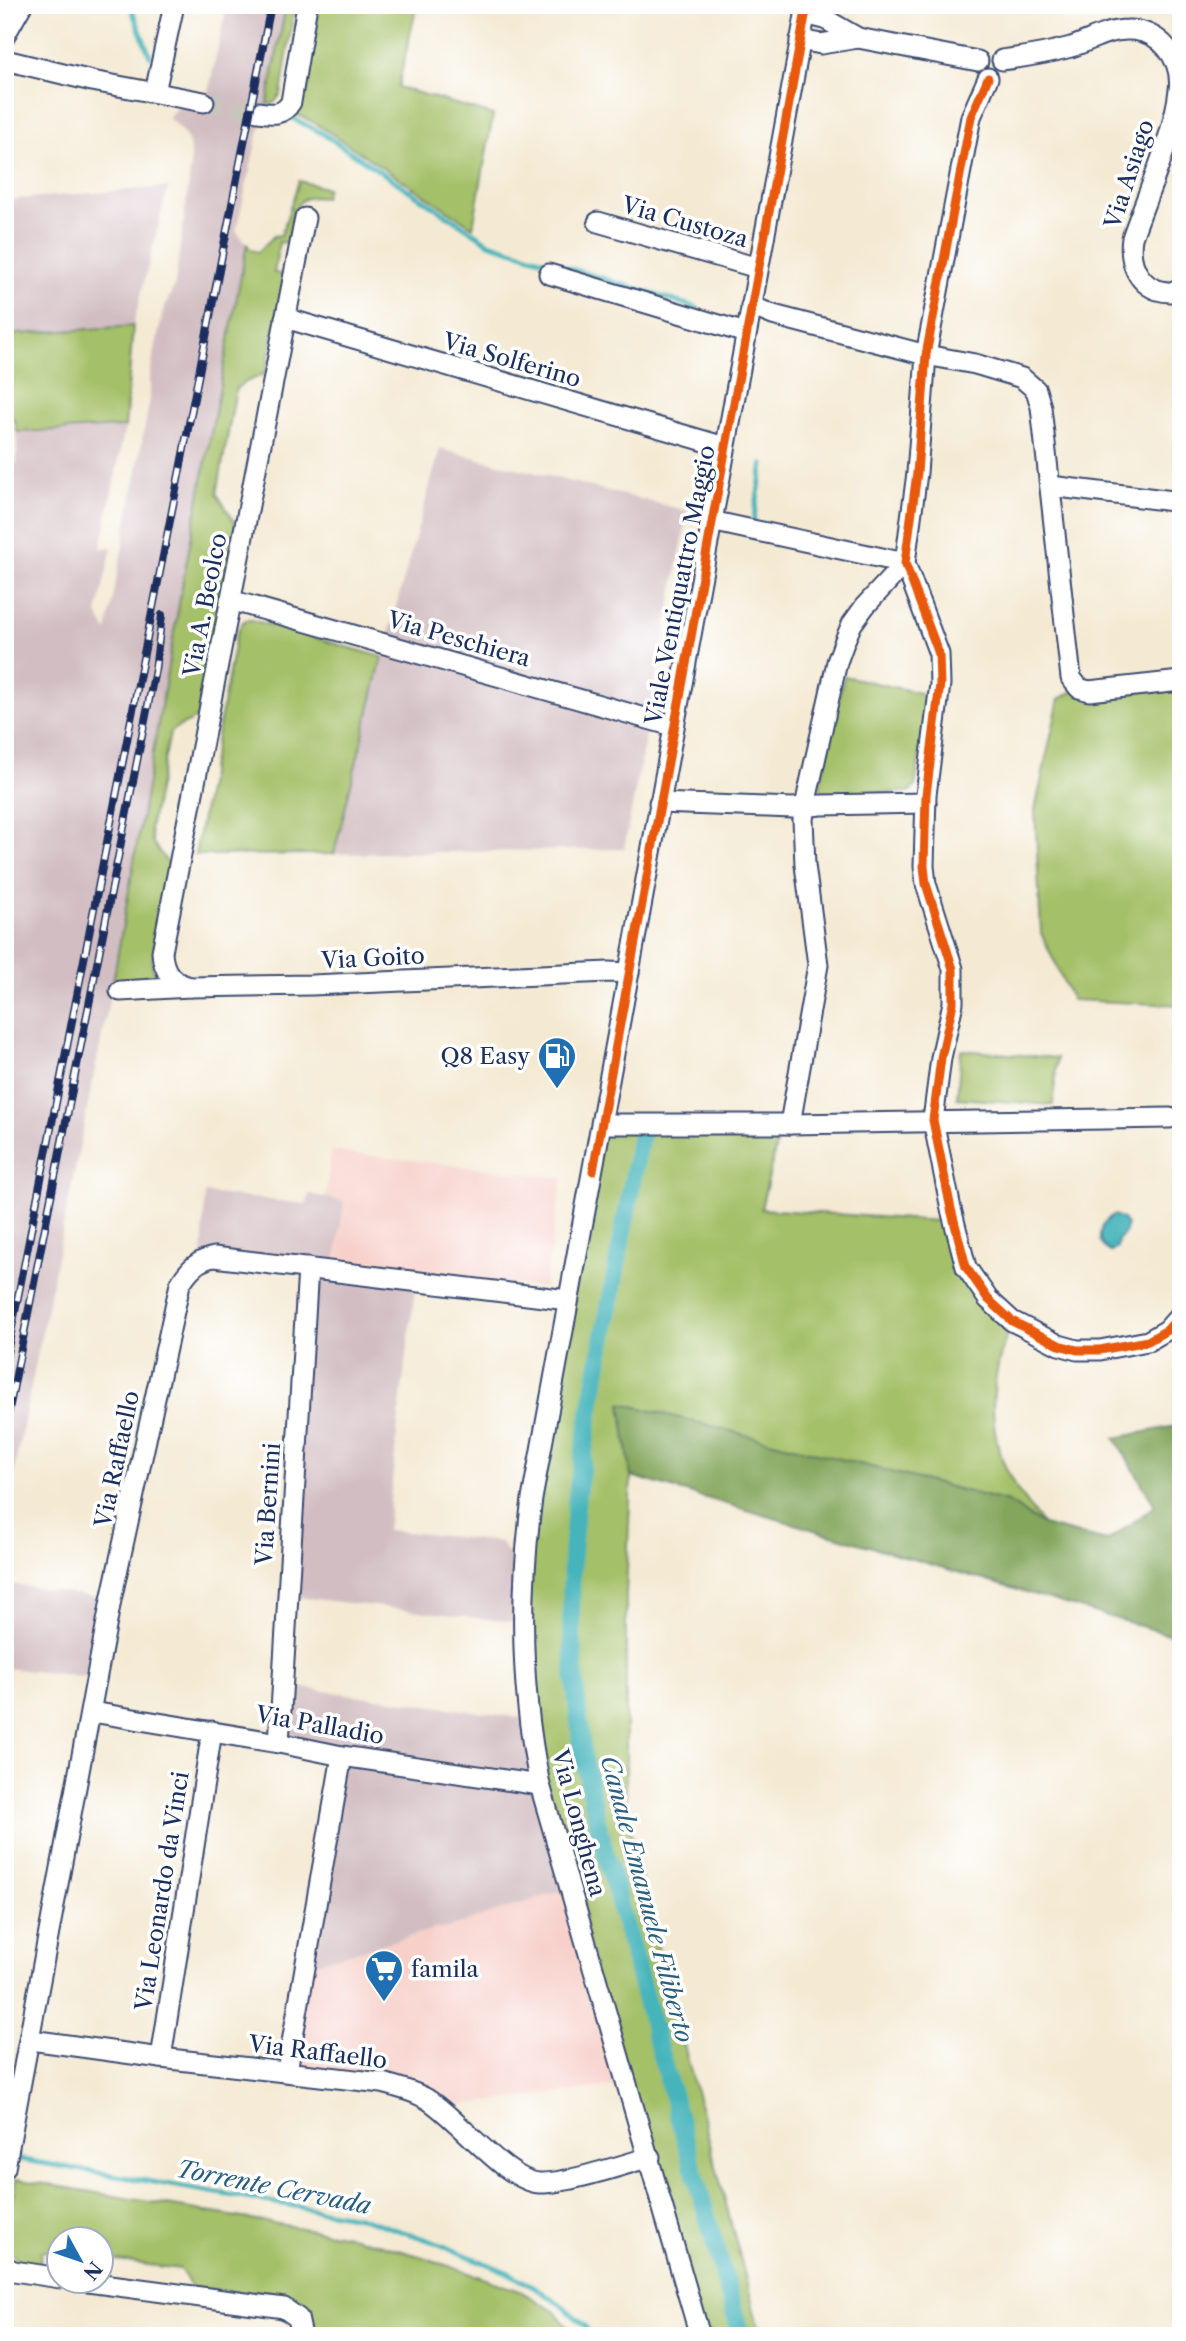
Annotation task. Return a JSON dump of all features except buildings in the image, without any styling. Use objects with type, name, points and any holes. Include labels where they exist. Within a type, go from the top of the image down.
[{"type":"street","points":[[5,35],[22,5]]},
{"type":"street","points":[[155,92],[174,5]]},
{"type":"street","points":[[258,111],[276,114],[283,112],[291,102],[307,5]]},
{"type":"street","points":[[806,10],[858,38],[983,69],[971,117],[926,355],[917,473],[905,563],[933,636],[940,668],[926,803],[924,866],[926,884],[953,969],[953,1003],[941,1058],[933,1121],[966,1268],[988,1299],[1013,1321],[1059,1345],[1077,1350],[1100,1350],[1149,1341],[1167,1330],[1181,1314]]},
{"type":"street","name":"Viale Ventiquattro Maggio","points":[[582,1227],[806,10]]},
{"type":"street","name":"Via Asiago","points":[[983,69],[996,77],[1003,67],[1002,60],[1072,46],[1104,33],[1126,30],[1141,31],[1156,38],[1172,51],[1180,88],[1172,125],[1132,238],[1130,251],[1136,271],[1144,282],[1166,294],[1181,291]]},
{"type":"street","points":[[800,40],[821,44],[858,38]]},
{"type":"street","points":[[5,60],[92,81],[204,102]]},
{"type":"street","name":"Via A. Beolco","points":[[190,987],[170,977],[163,963],[162,952],[305,218]]},
{"type":"street","name":"Via Custoza","points":[[598,222],[758,268]]},
{"type":"street","points":[[549,274],[746,333]]},
{"type":"street","points":[[751,306],[773,316],[1023,378],[1036,390],[1041,407],[1071,678],[1079,688],[1088,691],[1181,681]]},
{"type":"street","name":"Via Solferino","points":[[285,318],[725,447]]},
{"type":"street","points":[[1050,486],[1181,502]]},
{"type":"street","points":[[711,522],[905,563]]},
{"type":"street","points":[[790,1124],[818,965],[805,865],[803,819],[845,640],[865,606],[905,563]]},
{"type":"street","name":"Via Peschiera","points":[[230,600],[673,726]]},
{"type":"street","points":[[659,803],[793,808],[926,803]]},
{"type":"street","name":"Via Goito","points":[[120,991],[629,973]]},
{"type":"street","points":[[602,1124],[1170,1118]]},
{"type":"street","name":"Via Longhena","points":[[582,1227],[524,1555],[524,1660],[529,1719],[540,1786],[700,2336]]},
{"type":"street","name":"Via Raffaello","points":[[5,2168],[111,1600],[180,1283],[187,1272],[202,1259],[214,1257],[568,1300]]},
{"type":"street","name":"Via Bernini","points":[[279,1743],[308,1268]]},
{"type":"street","name":"Via Palladio","points":[[92,1712],[342,1756],[540,1786]]},
{"type":"street","name":"Via Leonardo da Vinci","points":[[161,2058],[212,1731]]},
{"type":"street","points":[[287,2071],[342,1756]]},
{"type":"street","name":"Via Raffaello","points":[[31,2040],[161,2058],[382,2082],[407,2089],[450,2116],[507,2168],[533,2182],[567,2178],[650,2157]]},
{"type":"street","points":[[5,2267],[14,2271],[46,2275]]},
{"type":"street","points":[[116,2285],[284,2308],[298,2318],[302,2336]]},
{"type":"shaded area","points":[[227,5],[286,5],[264,123],[259,130],[236,231],[247,244],[183,581],[109,1001],[5,1515],[5,471],[12,469],[17,462],[17,432],[125,427],[101,548],[112,547],[97,614],[107,631],[150,399],[150,374],[163,311],[175,284],[189,182],[189,143],[168,117],[184,105],[204,112]]},
{"type":"shaded area","points":[[168,187],[133,326],[5,335],[5,200]]},
{"type":"shaded area","points":[[440,449],[688,511],[624,849],[334,854],[382,657]]},
{"type":"shaded area","points":[[331,1151],[563,1178],[544,1288],[335,1262],[344,1201],[326,1197]]},
{"type":"shaded area","points":[[205,1193],[307,1204],[309,1194],[344,1201],[334,1271],[416,1281],[387,1530],[501,1542],[506,1552],[524,1555],[522,1623],[287,1596],[308,1269],[202,1260]]},
{"type":"shaded area","points":[[5,1583],[111,1600],[98,1678],[5,1668]]},
{"type":"shaded area","points":[[282,1685],[529,1719],[570,1888],[444,1929],[435,1929],[318,1962],[306,1962],[342,1756],[279,1743]]},
{"type":"shaded area","points":[[570,1888],[628,2084],[439,2108],[427,2100],[287,2071],[306,1962],[444,1929]]},
{"type":"green space","points":[[286,5],[295,5],[281,94],[274,103],[267,105]]},
{"type":"green space","points":[[319,5],[417,5],[398,87],[493,115],[473,227],[315,123],[294,113],[308,88]]},
{"type":"green space","points":[[299,181],[327,188],[324,198],[309,197],[298,205],[289,243],[279,242],[274,273],[285,275],[266,372],[236,389],[217,494],[236,524],[199,715],[170,733],[150,829],[153,843],[169,865],[152,962],[153,969],[161,980],[112,987],[183,581],[247,244],[251,250],[258,252],[274,236],[281,235]]},
{"type":"green space","points":[[133,326],[125,427],[17,432],[15,420],[5,420],[5,335]]},
{"type":"green space","points":[[246,620],[382,657],[334,854],[195,855],[236,635]]},
{"type":"green space","points":[[844,676],[929,695],[915,787],[909,792],[828,794],[821,789],[820,783]]},
{"type":"green space","points":[[1181,681],[1181,1005],[1072,1000],[1041,933],[1035,810],[1059,699],[1079,688]]},
{"type":"green space","points":[[961,1050],[1057,1058],[1053,1105],[957,1098]]},
{"type":"green space","points":[[602,1124],[779,1133],[761,1209],[938,1221],[955,1227],[966,1267],[1012,1321],[1004,1342],[995,1384],[994,1425],[1005,1466],[1018,1491],[1043,1525],[1008,1502],[621,1403],[631,1476],[626,1594],[626,1799],[632,1841],[761,2336],[703,2336],[548,1817],[522,1592]]},
{"type":"green space","points":[[621,1403],[1008,1502],[1043,1525],[1107,1541],[1155,1506],[1115,1438],[1181,1425],[1181,1638],[631,1476]]},
{"type":"green space","points":[[16,2179],[354,2237],[423,2257],[520,2291],[554,2311],[576,2336],[315,2336],[301,2309],[286,2299],[192,2287],[180,2269],[116,2261],[116,2226],[46,2226],[46,2252],[41,2251],[40,2264],[18,2260],[6,2248],[5,2234]]},
{"type":"water","points":[[1114,1215],[1123,1219],[1127,1225],[1118,1240],[1117,1248],[1111,1252],[1102,1244],[1100,1234],[1104,1223]]},
{"type":"waterway","name":"Canale Emanuele Filiberto","points":[[130,5],[150,56]]},
{"type":"waterway","name":"Canale Emanuele Filiberto","points":[[294,119],[320,132],[489,243],[697,308]]},
{"type":"waterway","name":"Canale Emanuele Filiberto","points":[[753,523],[763,464]]},
{"type":"waterway","name":"Canale Emanuele Filiberto","points":[[641,1134],[577,1494],[571,1616],[575,1685],[582,1751],[599,1829],[741,2336]]},
{"type":"waterway","name":"Torrente Cervada","points":[[12,2158],[358,2217],[434,2242],[507,2272],[564,2307],[585,2326],[591,2336]]},
{"type":"tunnel","points":[[204,102],[258,112]]},
{"type":"railway","points":[[5,1363],[271,5]]},
{"type":"railway","points":[[5,1430],[155,670],[162,615]]},
{"type":"cycle path","points":[[593,1171],[807,5]]},
{"type":"cycle path","points":[[988,78],[971,117],[926,355],[917,473],[905,563],[939,654],[940,684],[926,795],[924,866],[926,884],[953,969],[953,1003],[941,1058],[933,1120],[966,1267],[988,1299],[1012,1321],[1059,1345],[1077,1350],[1100,1350],[1148,1341],[1167,1330],[1181,1314]]},
{"type":"place","name":"Q8 Easy","points":[[557,1090]]},
{"type":"place","name":"famila","points":[[384,2003]]}]
